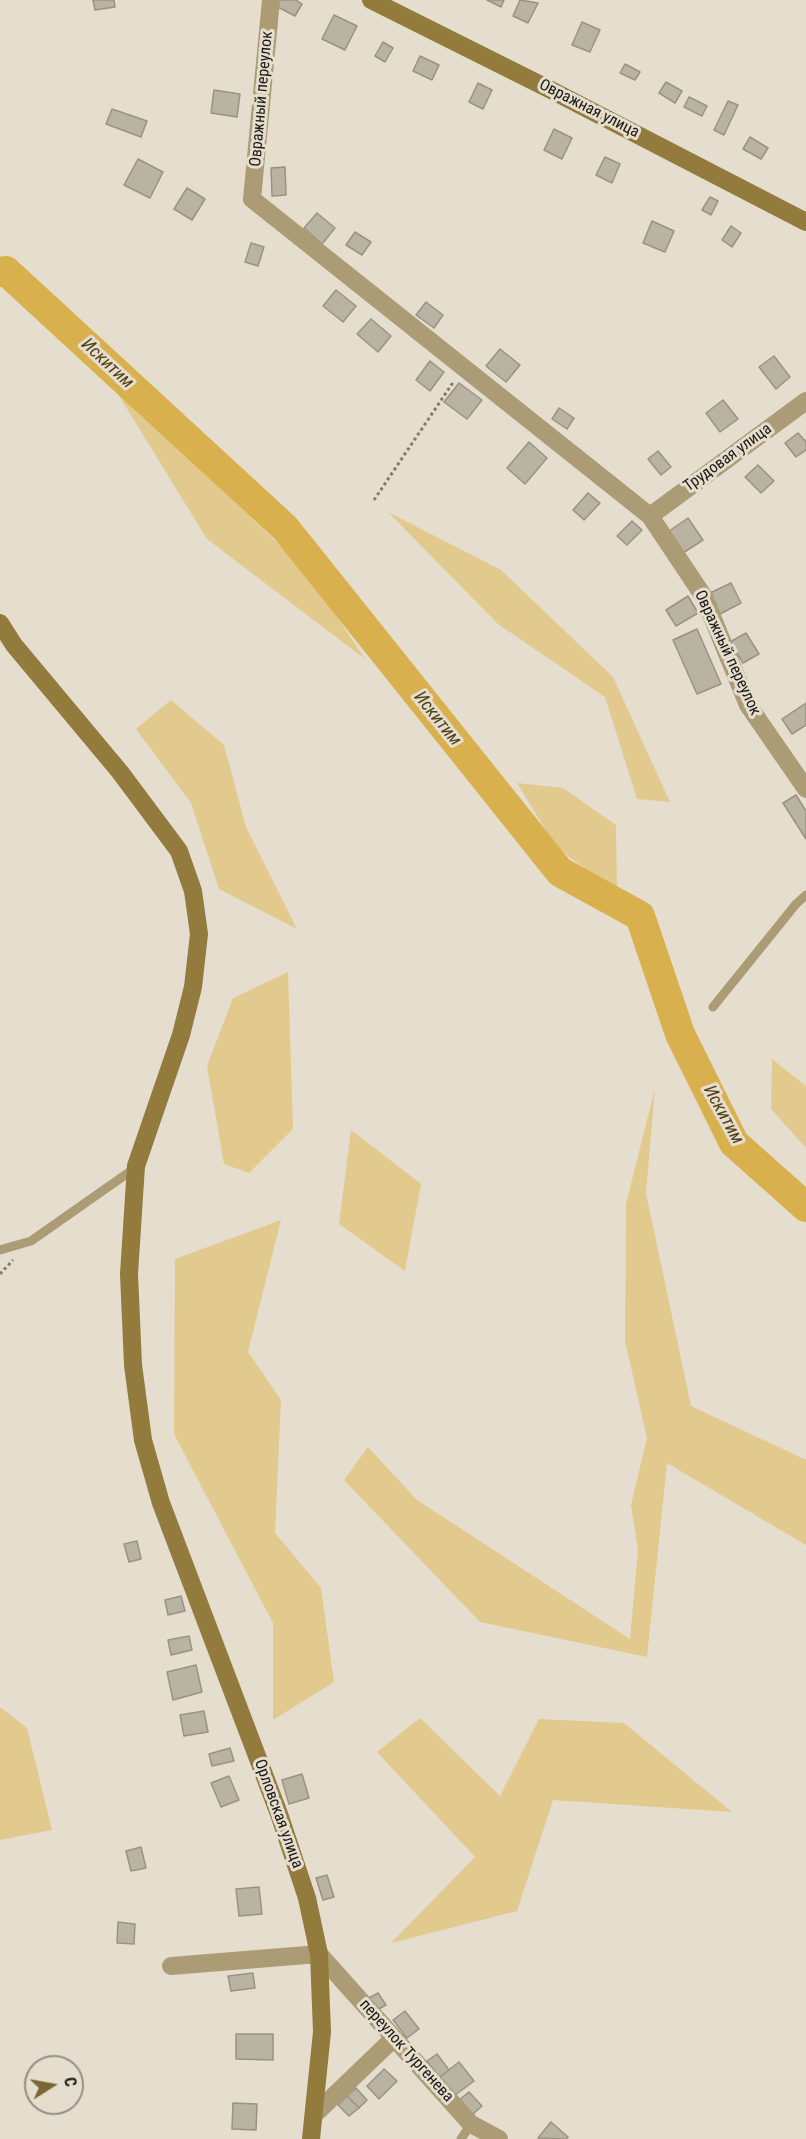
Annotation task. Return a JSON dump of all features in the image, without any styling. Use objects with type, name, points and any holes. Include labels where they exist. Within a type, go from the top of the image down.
[{"type":"main road","name":"Овражная улица","points":[[371,0],[549,88],[806,222]]},
{"type":"main road","name":"Орловская улица","points":[[0,623],[7,642],[120,772],[179,851],[193,891],[199,934],[193,987],[181,1035],[136,1166],[129,1274],[133,1365],[143,1440],[161,1503],[279,1814],[307,1898],[320,1954],[322,2032],[311,2139]]},
{"type":"street","name":"Овражный переулок","points":[[271,0],[252,199],[650,516],[704,597],[748,705],[806,789]]},
{"type":"street","name":"Трудовая улица","points":[[650,516],[806,401]]},
{"type":"street","points":[[171,1965],[320,1954]]},
{"type":"street","name":"переулок Тургенева","points":[[320,1954],[394,2038],[466,2131],[499,2139]]},
{"type":"street","points":[[315,2114],[394,2038]]},
{"type":"lane","points":[[713,1007],[796,904],[806,895]]},
{"type":"lane","points":[[0,1250],[31,1241],[136,1166]]},
{"type":"path","points":[[374,500],[463,367]]},
{"type":"shaded area","points":[[113,386],[306,570],[365,659],[207,539]]},
{"type":"shaded area","points":[[388,512],[501,570],[613,677],[670,802],[637,799],[605,697],[498,624]]},
{"type":"shaded area","points":[[171,700],[224,745],[246,827],[297,929],[219,889],[191,803],[136,729]]},
{"type":"shaded area","points":[[517,783],[563,788],[616,825],[617,893],[556,847]]},
{"type":"shaded area","points":[[288,972],[293,1129],[249,1173],[224,1164],[207,1066],[233,998]]},
{"type":"shaded area","points":[[772,1059],[806,1086],[806,1148],[771,1109]]},
{"type":"shaded area","points":[[655,1088],[646,1193],[691,1406],[806,1460],[806,1545],[667,1463],[647,1657],[480,1622],[344,1480],[368,1447],[417,1500],[630,1639],[638,1550],[631,1505],[647,1438],[625,1341],[626,1204]]},
{"type":"shaded area","points":[[351,1130],[421,1184],[405,1271],[339,1224]]},
{"type":"shaded area","points":[[281,1220],[248,1352],[281,1400],[275,1533],[321,1588],[334,1682],[273,1720],[273,1623],[174,1434],[175,1259]]},
{"type":"shaded area","points":[[0,1707],[27,1728],[52,1830],[0,1840]]},
{"type":"shaded area","points":[[420,1718],[500,1796],[539,1719],[624,1723],[732,1812],[553,1800],[517,1911],[391,1943],[475,1857],[377,1752]]},
{"type":"building","points":[[93,0],[114,0],[115,7],[95,10]]},
{"type":"building","points":[[277,0],[296,0],[302,4],[295,16],[274,5]]},
{"type":"building","points":[[487,0],[504,0],[501,7]]},
{"type":"building","points":[[520,0],[538,3],[528,23],[513,16]]},
{"type":"building","points":[[334,15],[357,26],[345,50],[322,39]]},
{"type":"building","points":[[582,22],[600,30],[590,52],[572,45]]},
{"type":"building","points":[[383,42],[393,48],[385,62],[375,56]]},
{"type":"building","points":[[420,56],[439,65],[432,80],[413,71]]},
{"type":"building","points":[[625,64],[640,72],[635,80],[620,73]]},
{"type":"building","points":[[666,82],[682,91],[675,103],[659,93]]},
{"type":"building","points":[[478,83],[492,90],[483,109],[469,102]]},
{"type":"building","points":[[214,90],[240,94],[237,117],[211,113]]},
{"type":"building","points":[[689,97],[707,106],[702,116],[684,107]]},
{"type":"building","points":[[728,101],[738,105],[724,135],[714,130]]},
{"type":"building","points":[[112,109],[147,121],[141,137],[106,124]]},
{"type":"building","points":[[554,129],[572,138],[562,159],[544,150]]},
{"type":"building","points":[[750,137],[768,148],[761,159],[743,149]]},
{"type":"building","points":[[605,157],[620,164],[612,183],[596,175]]},
{"type":"building","points":[[138,159],[163,172],[150,198],[124,185]]},
{"type":"building","points":[[285,167],[286,195],[272,196],[271,168]]},
{"type":"building","points":[[187,188],[205,199],[192,220],[174,209]]},
{"type":"building","points":[[710,197],[718,201],[711,215],[702,210]]},
{"type":"building","points":[[317,213],[335,228],[322,244],[304,228]]},
{"type":"building","points":[[652,221],[674,231],[665,252],[643,243]]},
{"type":"building","points":[[731,226],[741,233],[732,247],[722,240]]},
{"type":"building","points":[[355,232],[371,242],[362,255],[346,245]]},
{"type":"building","points":[[251,243],[264,247],[258,266],[245,262]]},
{"type":"building","points":[[336,290],[356,306],[343,322],[323,306]]},
{"type":"building","points":[[426,302],[443,315],[434,328],[416,315]]},
{"type":"building","points":[[371,319],[391,336],[378,352],[357,334]]},
{"type":"building","points":[[500,349],[520,365],[506,382],[486,366]]},
{"type":"building","points":[[774,356],[790,377],[776,389],[759,367]]},
{"type":"building","points":[[430,361],[444,372],[430,391],[416,380]]},
{"type":"building","points":[[459,383],[482,400],[467,419],[444,402]]},
{"type":"building","points":[[723,400],[738,419],[720,432],[706,413]]},
{"type":"building","points":[[559,408],[574,418],[567,429],[552,419]]},
{"type":"building","points":[[798,433],[806,442],[806,450],[796,457],[785,443]]},
{"type":"building","points":[[529,442],[547,458],[525,484],[507,468]]},
{"type":"building","points":[[658,451],[671,467],[661,475],[648,459]]},
{"type":"building","points":[[758,465],[774,481],[761,493],[745,477]]},
{"type":"building","points":[[588,493],[600,503],[584,520],[573,510]]},
{"type":"building","points":[[688,518],[703,540],[683,553],[669,531]]},
{"type":"building","points":[[632,521],[642,530],[627,545],[617,536]]},
{"type":"building","points":[[731,583],[741,603],[720,614],[710,593]]},
{"type":"building","points":[[688,596],[698,613],[676,626],[666,610]]},
{"type":"building","points":[[697,629],[721,684],[697,694],[673,640]]},
{"type":"building","points":[[746,633],[759,654],[743,663],[730,642]]},
{"type":"building","points":[[806,703],[806,725],[792,734],[782,719]]},
{"type":"building","points":[[796,795],[806,811],[806,839],[783,803]]},
{"type":"building","points":[[137,1541],[141,1559],[129,1562],[124,1544]]},
{"type":"building","points":[[181,1596],[185,1611],[168,1615],[165,1600]]},
{"type":"building","points":[[189,1636],[192,1650],[171,1655],[168,1640]]},
{"type":"building","points":[[196,1665],[202,1692],[173,1700],[167,1672]]},
{"type":"building","points":[[204,1711],[208,1732],[184,1736],[180,1715]]},
{"type":"building","points":[[230,1748],[234,1761],[212,1766],[209,1754]]},
{"type":"building","points":[[302,1774],[309,1798],[289,1804],[282,1780]]},
{"type":"building","points":[[229,1776],[239,1800],[221,1807],[211,1783]]},
{"type":"building","points":[[141,1847],[146,1868],[131,1871],[126,1851]]},
{"type":"building","points":[[327,1875],[334,1897],[323,1900],[316,1878]]},
{"type":"building","points":[[259,1887],[262,1914],[239,1916],[236,1889]]},
{"type":"building","points":[[118,1922],[135,1924],[134,1944],[117,1943]]},
{"type":"building","points":[[253,1973],[255,1988],[231,1991],[228,1976]]},
{"type":"building","points":[[378,1993],[386,2005],[377,2010],[369,1998]]},
{"type":"building","points":[[405,2011],[419,2029],[407,2038],[393,2020]]},
{"type":"building","points":[[236,2034],[273,2034],[273,2060],[236,2059]]},
{"type":"building","points":[[437,2054],[449,2070],[439,2078],[427,2061]]},
{"type":"building","points":[[459,2062],[474,2081],[450,2099],[436,2080]]},
{"type":"building","points":[[384,2069],[397,2081],[379,2099],[367,2086]]},
{"type":"building","points":[[356,2088],[367,2100],[359,2108],[347,2096]]},
{"type":"building","points":[[469,2092],[482,2106],[472,2115],[459,2100]]},
{"type":"building","points":[[347,2096],[359,2108],[349,2116],[338,2105]]},
{"type":"building","points":[[233,2103],[257,2104],[256,2130],[232,2129]]},
{"type":"building","points":[[551,2122],[568,2137],[566,2139],[538,2138]]},
{"type":"waterway","name":"Искитим","points":[[0,272],[6,271],[285,528],[560,872],[640,916],[680,1034],[734,1143],[806,1207]]}]
